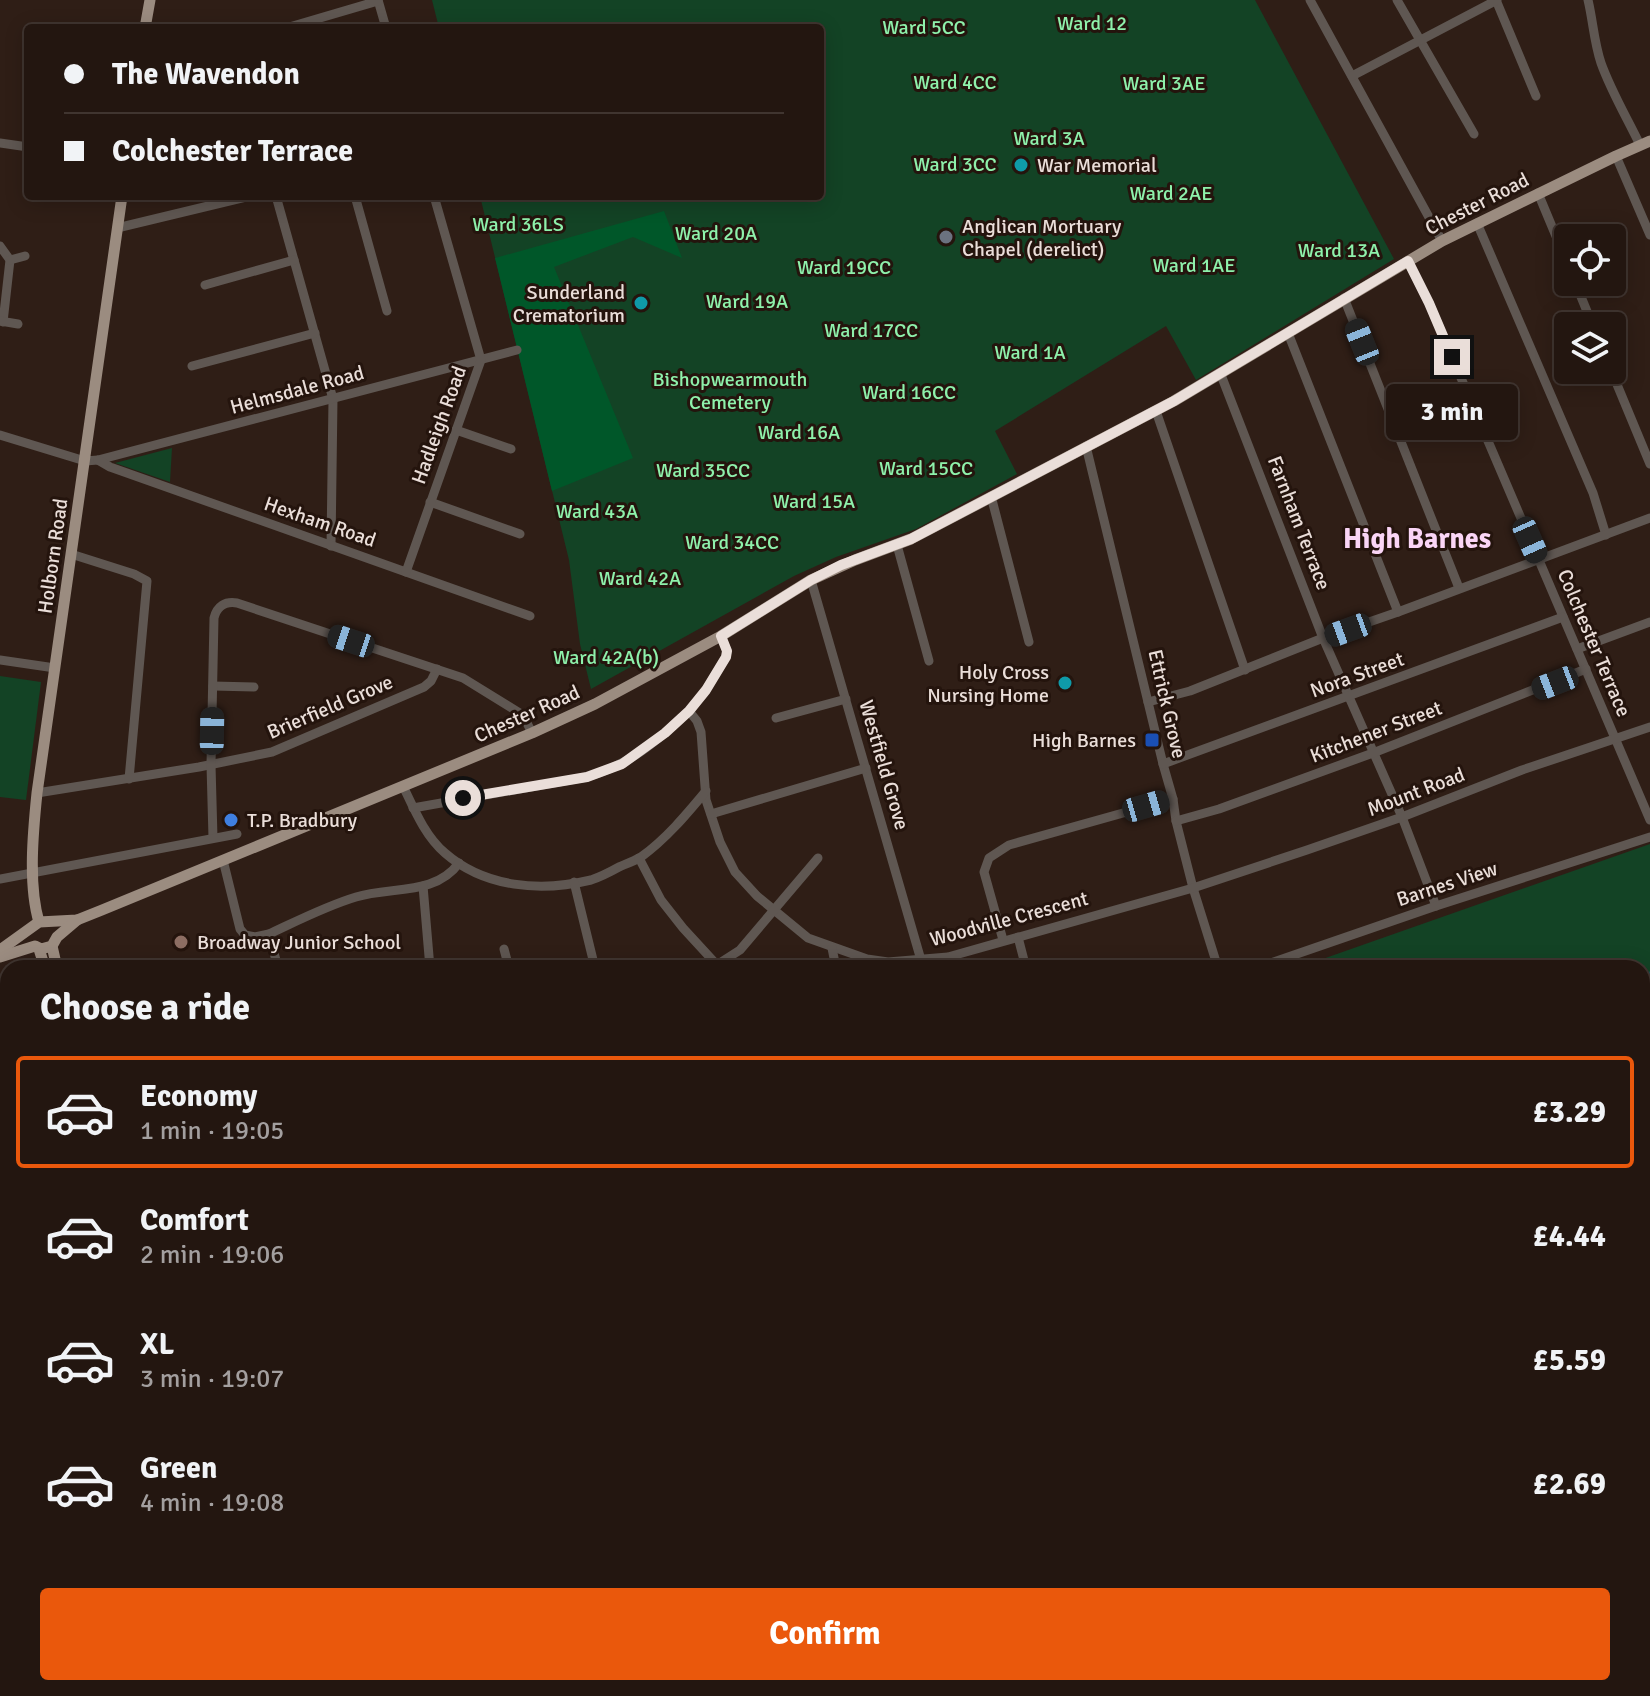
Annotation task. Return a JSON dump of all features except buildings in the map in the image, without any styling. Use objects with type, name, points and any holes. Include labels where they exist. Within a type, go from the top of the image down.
[{"type":"main road","points":[[146,24],[150,0]]},
{"type":"main road","name":"Chester Road","points":[[40,924],[77,920],[532,733],[595,704],[721,636],[811,580],[897,545],[1156,411],[1442,241],[1645,143]]},
{"type":"main road","name":"Holborn Road","points":[[40,924],[34,899],[33,843],[37,793],[121,200]]},
{"type":"main road","name":"Chester Road","points":[[55,942],[77,920]]},
{"type":"main road","points":[[40,924],[30,939],[42,960]]},
{"type":"main road","points":[[0,950],[40,924],[55,927],[56,960]]},
{"type":"main road","points":[[0,957],[37,948],[46,949],[55,942]]},
{"type":"street","points":[[1310,0],[1442,241]]},
{"type":"street","points":[[1397,0],[1474,134]]},
{"type":"street","points":[[1352,76],[1496,0],[1536,96]]},
{"type":"street","points":[[1588,0],[1593,35],[1602,65],[1645,143]]},
{"type":"street","points":[[300,24],[378,1],[385,24]]},
{"type":"street","points":[[0,143],[24,146]]},
{"type":"street","points":[[1616,156],[1650,235]]},
{"type":"street","points":[[1538,193],[1554,231]]},
{"type":"street","points":[[117,228],[233,200]]},
{"type":"street","points":[[277,200],[333,399],[331,546]]},
{"type":"street","points":[[356,200],[387,311]]},
{"type":"street","name":"Hadleigh Road","points":[[406,572],[481,360],[435,200]]},
{"type":"street","points":[[1477,223],[1593,493],[1606,535]]},
{"type":"street","points":[[0,246],[10,260],[2,322],[18,324]]},
{"type":"street","points":[[10,260],[25,256]]},
{"type":"street","points":[[205,285],[294,260]]},
{"type":"street","name":"Colchester Terrace","points":[[1408,261],[1429,303],[1650,820]]},
{"type":"street","points":[[1344,298],[1459,588]]},
{"type":"street","points":[[192,366],[315,333]]},
{"type":"street","points":[[1288,333],[1398,612]]},
{"type":"street","name":"Helmsdale Road","points":[[85,461],[517,350]]},
{"type":"street","name":"Farnham Terrace","points":[[1221,375],[1323,638],[1402,817],[1436,906]]},
{"type":"street","points":[[1617,384],[1650,464]]},
{"type":"street","points":[[1156,411],[1245,670]]},
{"type":"street","points":[[456,430],[511,449]]},
{"type":"street","points":[[0,435],[85,461]]},
{"type":"street","name":"Ettrick Grove","points":[[1086,446],[1176,821],[1216,960]]},
{"type":"street","name":"Hexham Road","points":[[98,460],[110,467],[530,616]]},
{"type":"street","points":[[991,496],[1029,642]]},
{"type":"street","points":[[430,502],[520,534]]},
{"type":"street","points":[[1148,702],[1190,691],[1323,638],[1650,518]]},
{"type":"street","points":[[897,545],[929,661]]},
{"type":"street","points":[[71,554],[147,581],[129,779]]},
{"type":"street","name":"Westfield Grove","points":[[811,580],[921,960]]},
{"type":"street","points":[[213,838],[212,783],[216,764],[212,754],[214,618],[219,607],[232,602],[463,678],[523,715],[532,733]]},
{"type":"street","name":"Nora Street","points":[[1163,764],[1563,617]]},
{"type":"street","points":[[1577,649],[1650,622]]},
{"type":"street","points":[[413,808],[587,777],[622,764],[665,733],[706,690],[726,657],[721,636]]},
{"type":"street","points":[[0,660],[55,668]]},
{"type":"street","name":"Brierfield Grove","points":[[37,793],[272,752],[424,687],[437,669]]},
{"type":"street","name":"Kitchener Street","points":[[1176,821],[1219,809],[1373,753],[1586,669]]},
{"type":"street","points":[[213,686],[254,687]]},
{"type":"street","points":[[776,718],[846,699]]},
{"type":"street","name":"Woodville Crescent","points":[[689,711],[700,728],[706,800],[720,842],[735,872],[757,896],[808,938],[874,960]]},
{"type":"street","name":"Mount Road","points":[[1193,888],[1402,817],[1522,770],[1650,727]]},
{"type":"street","points":[[199,767],[212,783]]},
{"type":"street","points":[[711,814],[866,768]]},
{"type":"street","points":[[403,786],[433,840],[445,853],[493,881],[540,887],[592,880],[639,858],[675,827],[706,791]]},
{"type":"street","points":[[1003,940],[984,872],[989,858],[1009,845],[1173,799]]},
{"type":"street","points":[[0,879],[237,834]]},
{"type":"street","name":"Barnes View","points":[[1279,960],[1650,837]]},
{"type":"street","points":[[639,858],[661,900],[708,960]]},
{"type":"street","points":[[725,960],[740,950],[818,858]]},
{"type":"street","points":[[223,860],[240,929],[245,935],[255,937],[353,898],[373,892],[423,886],[445,879],[459,863]]},
{"type":"street","points":[[574,882],[593,960]]},
{"type":"street","points":[[423,886],[429,960]]},
{"type":"street","name":"Woodville Crescent","points":[[921,960],[948,957],[1193,888]]},
{"type":"street","points":[[269,934],[276,960]]},
{"type":"street","points":[[1018,937],[1024,960]]},
{"type":"street","points":[[832,948],[834,960]]},
{"type":"street","points":[[504,949],[507,960]]},
{"type":"green space","name":"Bishopwearmouth Cemetery","points":[[432,0],[1255,0],[1394,259],[1196,380],[1166,326],[995,431],[1017,474],[916,529],[836,557],[794,576],[591,689],[580,644],[569,560],[481,200],[824,200],[824,24],[438,24]]},
{"type":"green space","points":[[664,211],[682,258],[633,237],[554,267],[633,458],[552,491],[495,258]]},
{"type":"green space","points":[[172,448],[170,482],[115,463]]},
{"type":"green space","points":[[0,676],[41,682],[26,800],[0,797]]},
{"type":"green space","points":[[1650,844],[1650,960],[1320,960]]},
{"type":"place","name":"War Memorial","points":[[1021,165]]},
{"type":"place","name":"Anglican Mortuary Chapel (derelict)","points":[[946,237]]},
{"type":"place","name":"Sunderland Crematorium","points":[[641,303]]},
{"type":"place","name":"Holy Cross Nursing Home","points":[[1065,683]]},
{"type":"place","name":"High Barnes","points":[[1152,740]]},
{"type":"place","name":"T.P. Bradbury","points":[[231,820]]},
{"type":"place","name":"Broadway Junior School","points":[[181,942]]},
{"type":"district","name":"High Barnes","points":[[1417,539]]},
{"type":"route","points":[[463,798],[587,777],[622,764],[665,733],[706,690],[726,657],[721,636],[811,580],[841,565],[911,539],[1174,401],[1408,261],[1452,357]]},
{"type":"park label","name":"Ward 12","points":[[1092,23]]},
{"type":"park label","name":"Ward 5CC","points":[[924,27]]},
{"type":"park label","name":"Ward 4CC","points":[[955,82]]},
{"type":"park label","name":"Ward 3AE","points":[[1164,83]]},
{"type":"park label","name":"Ward 3A","points":[[1049,138]]},
{"type":"park label","name":"Ward 3CC","points":[[955,164]]},
{"type":"park label","name":"Ward 2AE","points":[[1171,193]]},
{"type":"park label","name":"Ward 36LS","points":[[518,224]]},
{"type":"park label","name":"Ward 20A","points":[[716,233]]},
{"type":"park label","name":"Ward 13A","points":[[1339,250]]},
{"type":"park label","name":"Ward 1AE","points":[[1194,265]]},
{"type":"park label","name":"Ward 19CC","points":[[844,267]]},
{"type":"park label","name":"Ward 19A","points":[[747,301]]},
{"type":"park label","name":"Ward 17CC","points":[[871,330]]},
{"type":"park label","name":"Ward 1A","points":[[1030,352]]},
{"type":"park label","name":"Ward 16CC","points":[[909,392]]},
{"type":"park label","name":"Ward 16A","points":[[799,432]]},
{"type":"park label","name":"Ward 15CC","points":[[926,468]]},
{"type":"park label","name":"Ward 35CC","points":[[703,470]]},
{"type":"park label","name":"Ward 15A","points":[[814,501]]},
{"type":"park label","name":"Ward 43A","points":[[597,511]]},
{"type":"park label","name":"Ward 34CC","points":[[732,542]]},
{"type":"park label","name":"Ward 42A","points":[[640,578]]},
{"type":"park label","name":"Ward 42A(b)","points":[[606,657]]}]
